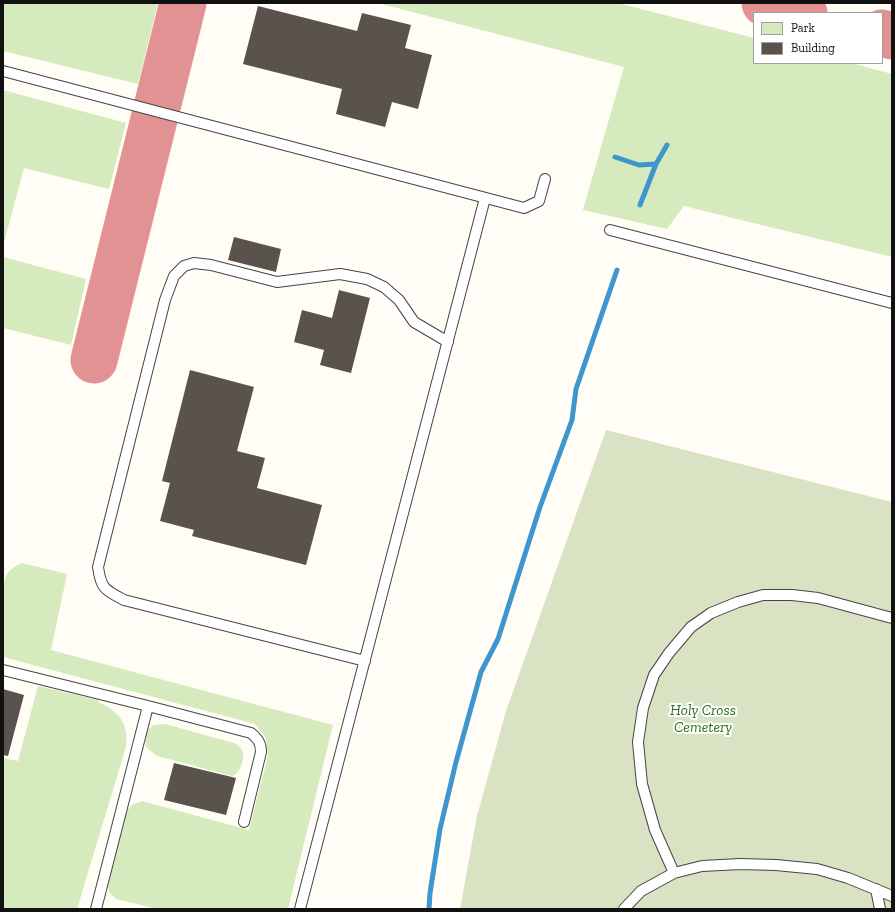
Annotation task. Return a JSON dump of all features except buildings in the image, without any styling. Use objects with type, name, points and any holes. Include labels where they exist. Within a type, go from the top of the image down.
[{"type":"lane","points":[[3,71],[524,208],[539,201],[545,179]]},
{"type":"lane","points":[[300,909],[485,198]]},
{"type":"lane","points":[[610,230],[892,303]]},
{"type":"lane","points":[[365,662],[124,600],[107,591],[100,580],[98,567],[163,307],[174,276],[184,266],[194,263],[211,264],[277,282],[340,274],[367,279],[384,287],[399,300],[414,322],[448,342]]},
{"type":"lane","points":[[674,873],[654,830],[642,784],[638,742],[643,708],[654,676],[669,653],[691,627],[711,613],[738,602],[763,595],[792,595],[818,598],[892,618]]},
{"type":"lane","points":[[3,670],[252,733],[261,745],[261,752],[244,822]]},
{"type":"lane","points":[[96,909],[148,706]]},
{"type":"lane","points":[[624,909],[641,891],[674,873],[702,866],[740,864],[776,865],[817,869],[848,878],[892,896]]},
{"type":"lane","points":[[876,889],[880,909]]},
{"type":"green space","points":[[3,3],[158,3],[138,84],[3,51]]},
{"type":"green space","points":[[378,3],[618,3],[753,38],[753,64],[855,64],[892,74],[892,257],[684,206],[667,229],[583,210],[624,67]]},
{"type":"green space","points":[[3,90],[126,123],[109,189],[24,168],[3,246]]},
{"type":"green space","points":[[3,257],[86,279],[71,345],[3,328]]},
{"type":"green space","name":"Holy Cross Cemetery","points":[[606,430],[892,502],[892,909],[460,909],[477,816],[506,711]]},
{"type":"green space","points":[[22,563],[67,574],[51,650],[333,725],[288,909],[157,909],[116,899],[110,893],[107,885],[126,812],[132,805],[142,801],[249,830],[268,756],[266,738],[255,724],[3,657],[3,590],[7,574],[14,567]]},
{"type":"green space","points":[[38,686],[98,700],[98,702],[117,714],[124,725],[126,732],[126,747],[77,909],[3,909],[3,758],[18,761]]},
{"type":"green space","points":[[165,724],[234,743],[241,748],[243,753],[243,759],[239,770],[232,776],[157,756],[146,747],[145,734],[153,725]]},
{"type":"waterway","points":[[640,205],[656,164],[667,145]]},
{"type":"waterway","points":[[615,157],[639,165],[656,164]]},
{"type":"waterway","points":[[429,909],[440,829],[456,762],[481,672],[498,639],[540,507],[572,420],[576,389],[617,270]]},
{"type":"taxiway","points":[[94,360],[183,3]]},
{"type":"taxiway","points":[[765,3],[800,12]]},
{"type":"taxiway","points":[[883,33],[892,36]]}]
